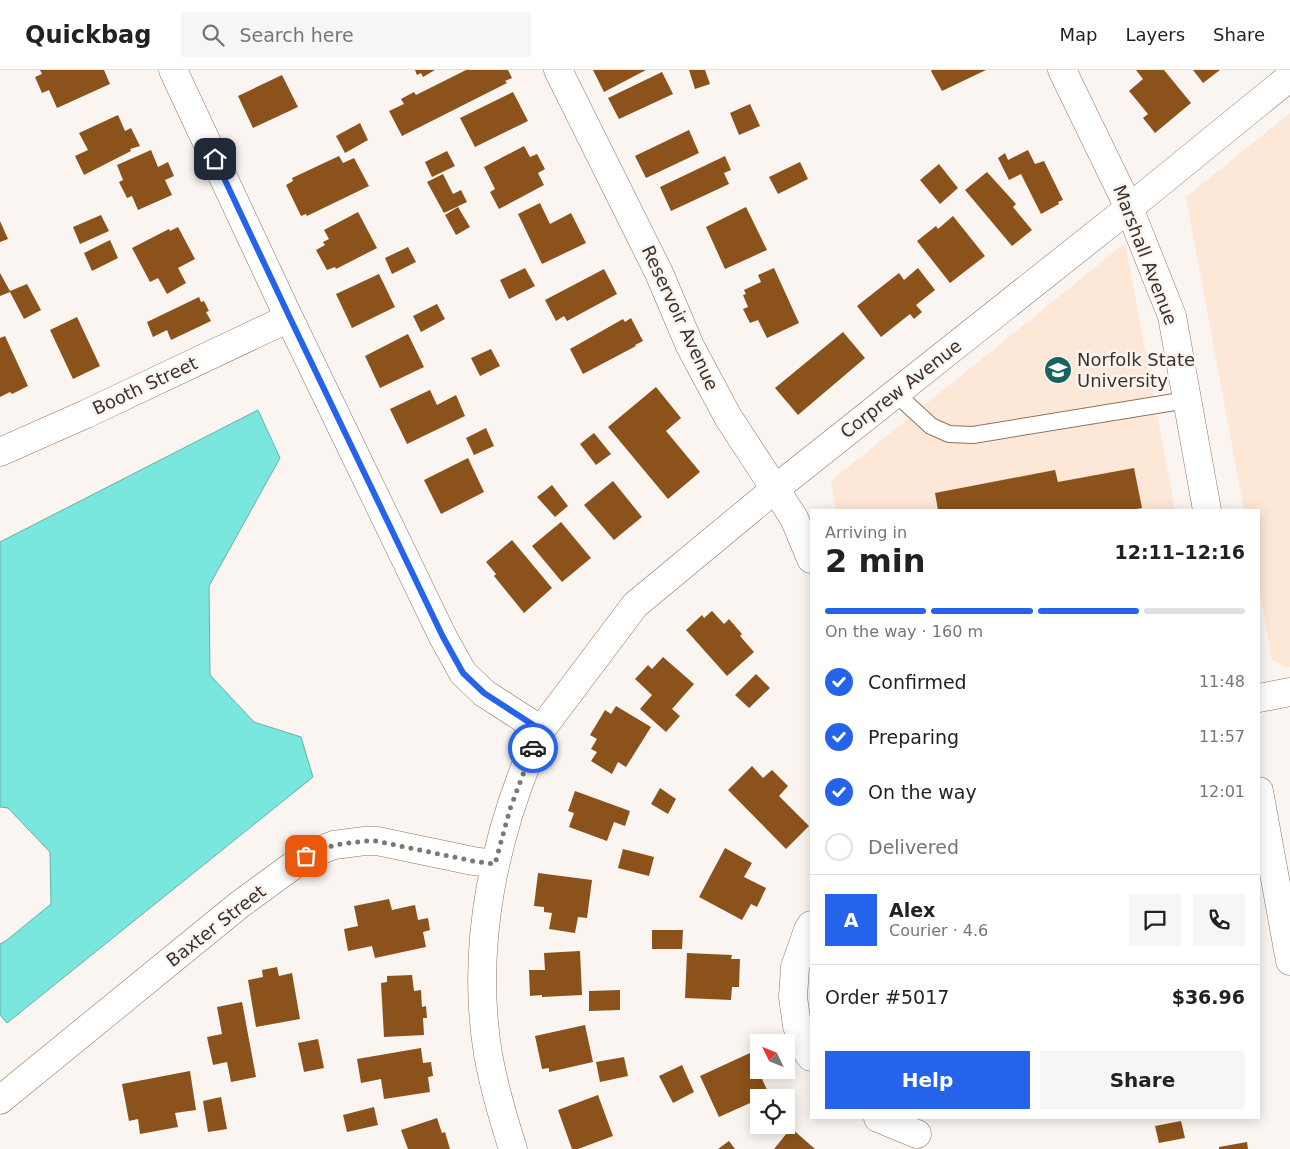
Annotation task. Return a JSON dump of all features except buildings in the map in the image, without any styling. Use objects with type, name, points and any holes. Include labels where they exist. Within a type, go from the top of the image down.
[{"type":"street","points":[[173,70],[443,637],[463,673],[484,693],[541,730]]},
{"type":"street","name":"Reservoir Avenue","points":[[558,70],[659,273],[690,346],[728,417],[794,518],[810,557]]},
{"type":"street","name":"Marshall Avenue","points":[[1062,70],[1129,208],[1172,316],[1207,509]]},
{"type":"street","name":"Corprew Avenue","points":[[513,1149],[501,1112],[488,1054],[483,1006],[482,958],[488,898],[495,864],[510,809],[541,730],[635,605],[775,489],[1129,208],[1290,77]]},
{"type":"street","name":"Booth Street","points":[[0,452],[86,414],[290,318]]},
{"type":"street","points":[[1260,698],[1290,692]]},
{"type":"street","points":[[1260,796],[1290,961]]},
{"type":"street","name":"Baxter Street","points":[[0,1100],[239,905],[306,856],[334,845],[376,841],[495,864]]},
{"type":"street","points":[[810,927],[795,967],[793,997],[797,1026],[810,1056]]},
{"type":"street","points":[[880,1119],[917,1134]]},
{"type":"lane","points":[[895,393],[931,426],[949,434],[973,435],[1187,400]]},
{"type":"shaded area","name":"Norfolk State University","points":[[1290,113],[1290,667],[1285,667],[1272,659],[1260,593],[1260,509],[1244,509],[1186,197]]},
{"type":"shaded area","name":"Norfolk State University","points":[[1125,243],[1175,509],[836,509],[831,481]]},
{"type":"water","points":[[258,410],[280,458],[209,586],[210,675],[254,722],[301,737],[313,777],[7,1023],[0,1015],[0,944],[51,904],[50,852],[8,808],[0,807],[0,542]]},
{"type":"way so far","points":[[306,856],[334,845],[376,841],[495,864],[510,809],[533,748]]},
{"type":"place","name":"Norfolk State University","points":[[1058,370]]},
{"type":"route","points":[[215,159],[443,637],[463,673],[484,693],[541,730],[533,748]]}]
